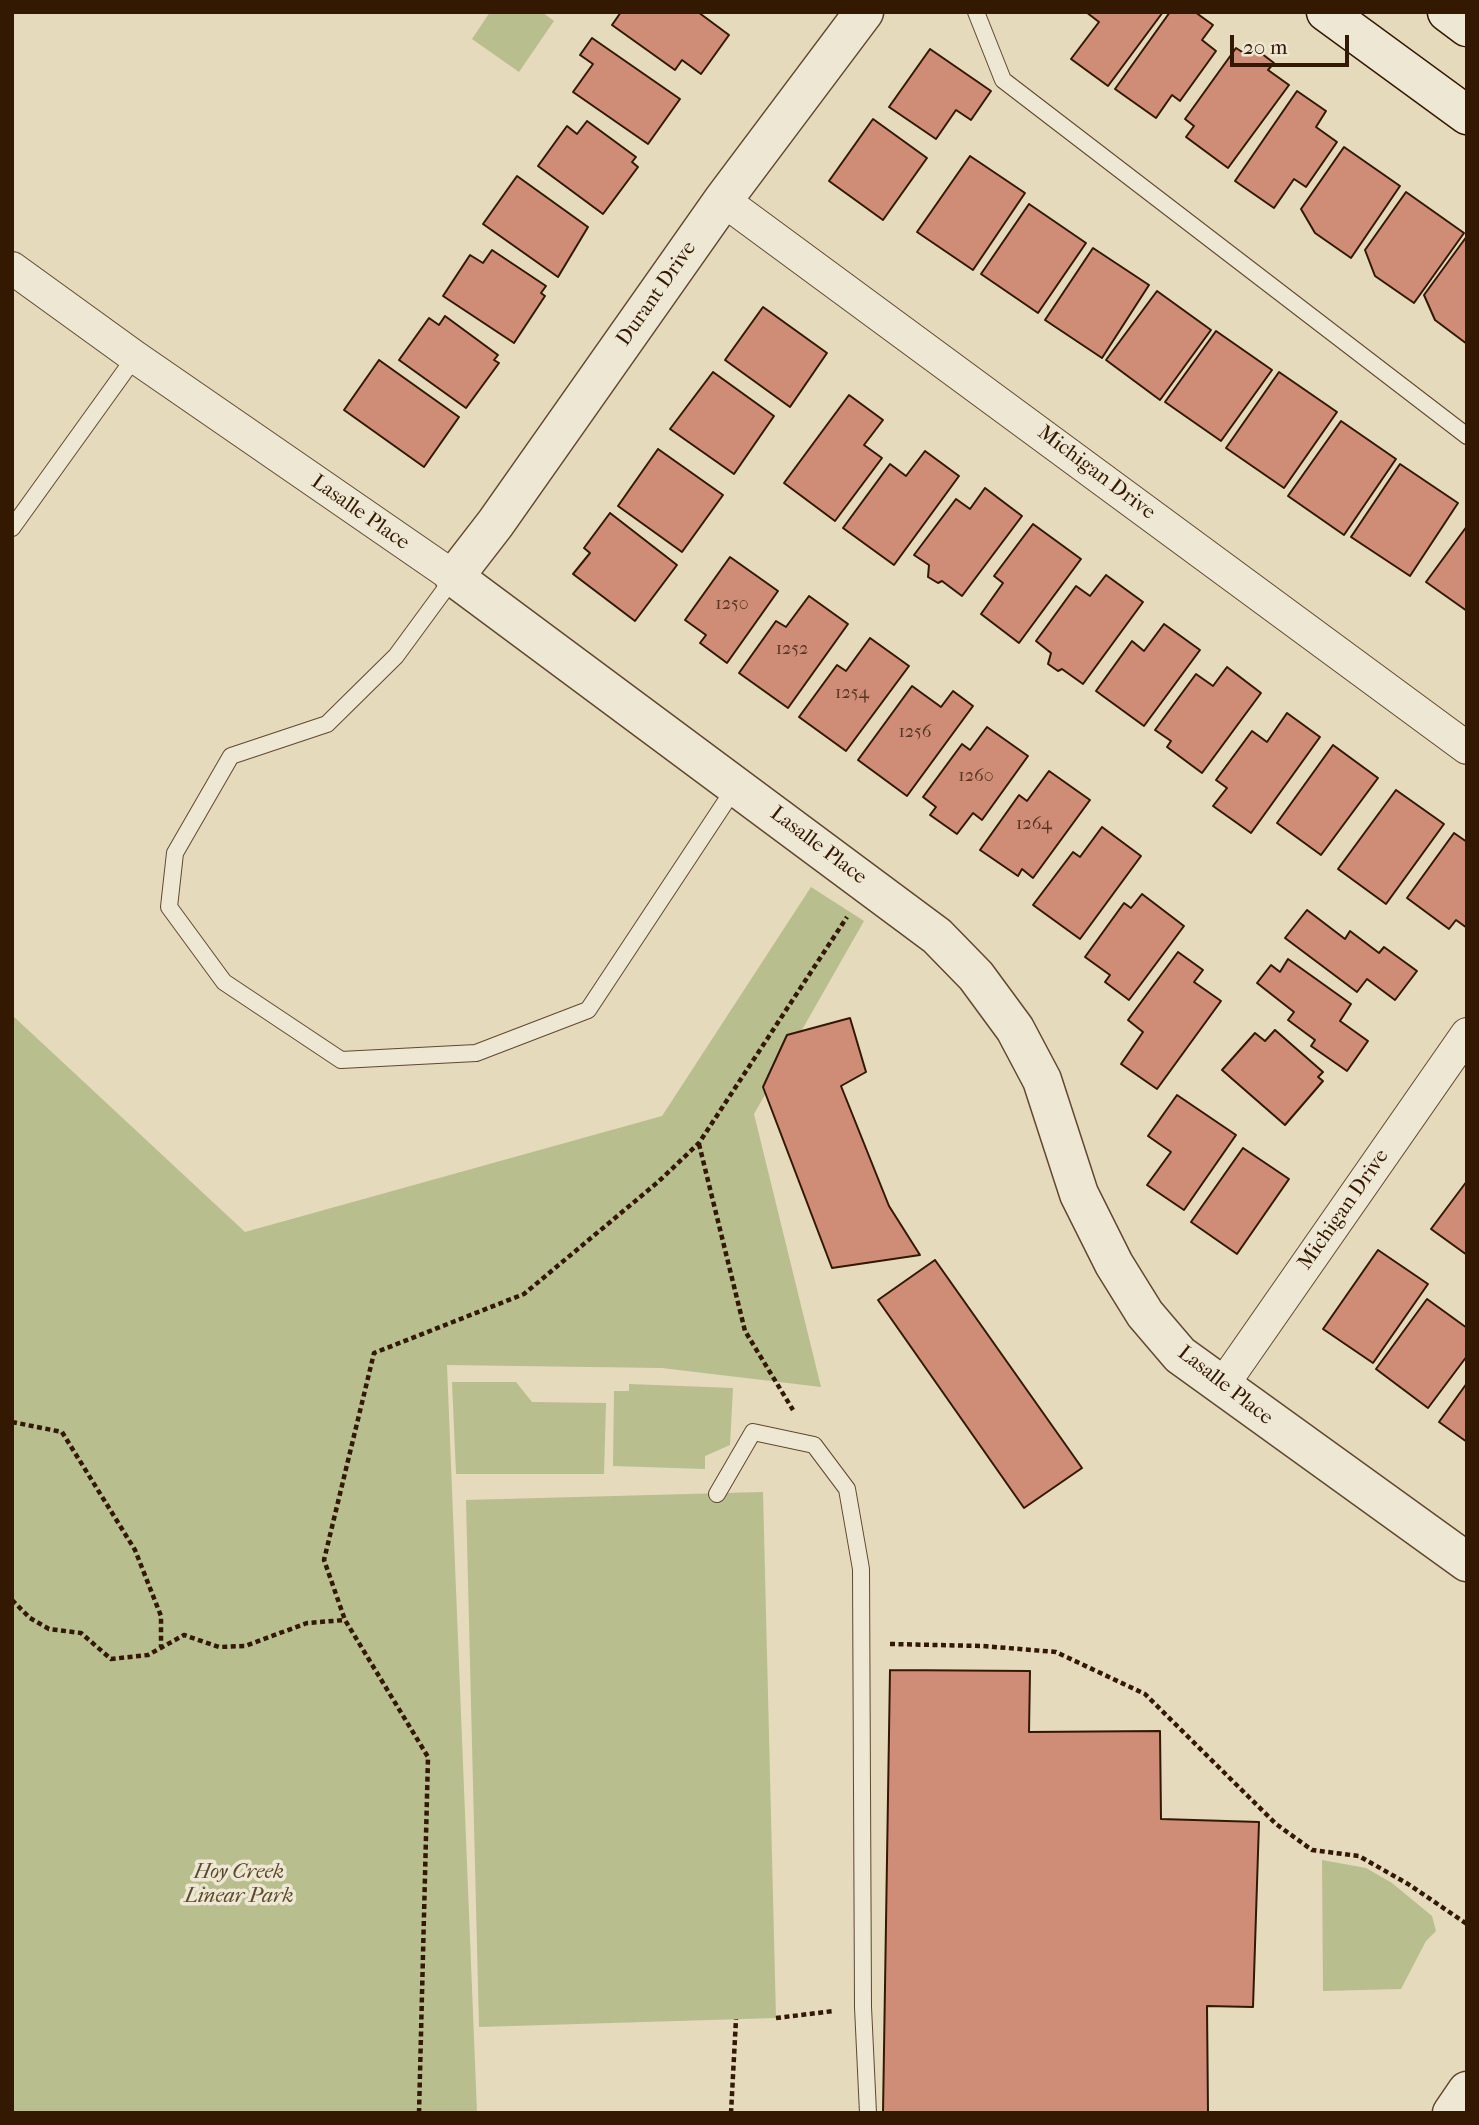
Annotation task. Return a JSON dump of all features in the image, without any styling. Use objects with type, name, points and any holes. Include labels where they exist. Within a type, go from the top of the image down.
[{"type":"street","name":"Durant Drive","points":[[454,577],[495,524],[723,200],[864,12]]},
{"type":"street","points":[[1326,12],[1467,115]]},
{"type":"street","points":[[1447,12],[1467,27]]},
{"type":"street","name":"Michigan Drive","points":[[723,200],[1467,748]]},
{"type":"street","name":"Lasalle Place","points":[[12,268],[135,357],[454,577],[937,936],[976,976],[1015,1029],[1042,1080],[1079,1194],[1114,1264],[1145,1314],[1180,1355],[1466,1559]]},
{"type":"street","name":"Michigan Drive","points":[[1222,1386],[1467,1034]]},
{"type":"lane","points":[[976,12],[1003,80],[1467,436]]},
{"type":"lane","points":[[12,528],[135,357]]},
{"type":"lane","points":[[454,577],[396,656],[327,724],[231,755],[181,842],[175,853],[169,907],[224,982],[341,1060],[476,1053],[588,1010],[737,785]]},
{"type":"lane","points":[[717,1494],[753,1432],[814,1445],[847,1489],[861,1569],[863,2007],[869,2113]]},
{"type":"path","points":[[419,2113],[428,1757],[345,1620],[324,1560],[374,1353],[524,1294],[658,1182],[699,1143],[870,885]]},
{"type":"path","points":[[699,1143],[745,1331],[814,1445]]},
{"type":"path","points":[[12,1422],[62,1432],[135,1550],[161,1616],[161,1647]]},
{"type":"path","points":[[12,1600],[30,1618],[49,1629],[81,1633],[111,1659],[148,1655],[184,1635],[219,1647],[245,1646],[307,1623],[345,1620]]},
{"type":"path","points":[[861,1644],[995,1647],[1056,1652],[1145,1694],[1276,1824],[1312,1850],[1359,1856],[1408,1884],[1467,1924]]},
{"type":"path","points":[[776,2018],[863,2007]]},
{"type":"path","points":[[731,2113],[736,2020]]},
{"type":"green space","points":[[490,12],[542,12],[554,21],[519,72],[472,39]]},
{"type":"green space","name":"Hoy Creek Linear Park","points":[[811,887],[864,921],[754,1114],[821,1387],[662,1368],[447,1365],[477,2113],[12,2113],[12,1015],[245,1232],[662,1116]]},
{"type":"green space","points":[[452,1382],[516,1382],[532,1402],[606,1403],[604,1474],[456,1474]]},
{"type":"green space","points":[[629,1384],[733,1388],[730,1445],[705,1456],[705,1469],[613,1466],[614,1391],[629,1391]]},
{"type":"green space","points":[[763,1492],[776,2018],[479,2027],[466,1500]]},
{"type":"green space","points":[[1322,1860],[1366,1868],[1392,1883],[1432,1916],[1436,1931],[1426,1941],[1401,1989],[1323,1991]]},
{"type":"building","points":[[621,12],[698,12],[729,35],[701,74],[682,60],[675,70],[612,25]]},
{"type":"building","points":[[1086,12],[1163,12],[1108,86],[1071,59],[1099,22]]},
{"type":"building","points":[[1170,12],[1195,12],[1213,25],[1202,40],[1216,51],[1180,101],[1172,95],[1156,118],[1115,89]]},
{"type":"building","points":[[592,38],[680,99],[648,144],[573,92],[593,64],[580,55]]},
{"type":"building","points":[[1253,47],[1274,63],[1268,70],[1289,85],[1228,168],[1186,137],[1194,126],[1185,119],[1236,48],[1247,55]]},
{"type":"building","points":[[930,49],[991,91],[971,120],[956,110],[936,139],[889,107]]},
{"type":"building","points":[[1297,91],[1326,111],[1316,127],[1337,142],[1306,187],[1294,179],[1274,208],[1235,181]]},
{"type":"building","points":[[873,119],[927,158],[883,220],[829,181]]},
{"type":"building","points":[[587,121],[636,157],[632,162],[638,167],[603,214],[538,166],[567,126],[577,134]]},
{"type":"building","points":[[1344,147],[1400,186],[1351,258],[1315,233],[1301,209]]},
{"type":"building","points":[[970,156],[1025,193],[973,270],[917,232]]},
{"type":"building","points":[[517,176],[588,227],[558,277],[483,224]]},
{"type":"building","points":[[1406,192],[1464,233],[1414,303],[1375,276],[1365,250]]},
{"type":"building","points":[[1029,204],[1086,243],[1038,313],[981,274]]},
{"type":"building","points":[[1467,236],[1467,344],[1435,320],[1424,295]]},
{"type":"building","points":[[1093,248],[1149,285],[1102,358],[1045,320]]},
{"type":"building","points":[[492,250],[546,286],[541,293],[545,296],[514,343],[443,296],[470,255],[483,263]]},
{"type":"building","points":[[1157,291],[1211,330],[1160,400],[1106,360]]},
{"type":"building","points":[[763,307],[827,353],[790,407],[725,360]]},
{"type":"building","points":[[445,316],[498,355],[494,360],[499,363],[466,408],[399,360],[429,318],[439,325]]},
{"type":"building","points":[[1216,331],[1272,370],[1221,441],[1165,402]]},
{"type":"building","points":[[379,360],[459,417],[424,467],[344,410]]},
{"type":"building","points":[[713,372],[774,416],[734,474],[670,429]]},
{"type":"building","points":[[1279,372],[1337,412],[1284,488],[1226,448]]},
{"type":"building","points":[[849,395],[883,420],[864,445],[882,458],[835,521],[784,483]]},
{"type":"building","points":[[1341,421],[1396,459],[1344,535],[1288,496]]},
{"type":"building","points":[[658,449],[723,495],[682,552],[618,506]]},
{"type":"building","points":[[925,451],[959,476],[894,565],[843,528],[890,464],[906,476]]},
{"type":"building","points":[[1400,464],[1458,503],[1410,576],[1351,537]]},
{"type":"building","points":[[985,488],[1022,516],[962,596],[942,581],[938,583],[928,577],[929,565],[914,555],[956,499],[970,509]]},
{"type":"building","points":[[610,513],[677,565],[635,621],[573,574],[590,553],[584,548]]},
{"type":"building","points":[[1033,524],[1081,559],[1019,643],[981,614],[1003,583],[994,576]]},
{"type":"building","points":[[1467,526],[1467,611],[1426,582]]},
{"type":"building","points":[[730,557],[778,591],[727,663],[700,643],[706,635],[685,620]]},
{"type":"building","points":[[1106,575],[1143,602],[1083,684],[1062,669],[1058,671],[1048,664],[1051,653],[1036,641],[1076,586],[1090,596]]},
{"type":"building","points":[[809,596],[848,624],[788,708],[739,673],[776,621],[786,627]]},
{"type":"building","points":[[1164,624],[1200,650],[1144,726],[1096,691],[1132,641],[1144,651]]},
{"type":"building","points":[[870,638],[909,666],[846,751],[799,717],[837,665],[846,671]]},
{"type":"building","points":[[1227,667],[1261,693],[1202,773],[1167,747],[1171,741],[1155,730],[1196,674],[1213,686]]},
{"type":"building","points":[[912,686],[941,707],[953,691],[973,706],[907,796],[858,760]]},
{"type":"building","points":[[1287,713],[1320,737],[1251,833],[1213,806],[1227,788],[1216,780],[1252,731],[1267,742]]},
{"type":"building","points":[[987,727],[1028,756],[982,820],[973,813],[957,834],[930,815],[936,807],[923,797],[962,744],[970,750]]},
{"type":"building","points":[[1333,745],[1378,778],[1321,855],[1277,823]]},
{"type":"building","points":[[1049,771],[1090,800],[1033,878],[1022,869],[1018,876],[980,850],[1019,795],[1027,801]]},
{"type":"building","points":[[1396,790],[1444,824],[1386,904],[1338,869]]},
{"type":"building","points":[[1102,827],[1141,856],[1080,939],[1033,905],[1073,852],[1080,857]]},
{"type":"building","points":[[1454,833],[1467,842],[1467,928],[1456,920],[1449,929],[1407,898]]},
{"type":"building","points":[[1142,894],[1184,926],[1129,1000],[1105,982],[1110,975],[1085,957],[1124,903],[1131,908]]},
{"type":"building","points":[[1307,910],[1345,939],[1350,931],[1379,953],[1384,947],[1417,971],[1395,1000],[1367,979],[1357,992],[1285,938]]},
{"type":"building","points":[[1178,952],[1203,970],[1194,982],[1221,1001],[1157,1089],[1121,1064],[1143,1032],[1128,1020]]},
{"type":"building","points":[[1288,959],[1351,1004],[1340,1021],[1368,1041],[1347,1071],[1311,1046],[1315,1040],[1288,1020],[1294,1012],[1257,983],[1271,965],[1280,972]]},
{"type":"building","points":[[850,1018],[866,1072],[841,1086],[889,1206],[920,1255],[832,1268],[763,1087],[787,1035]]},
{"type":"building","points":[[1275,1030],[1323,1072],[1318,1077],[1323,1081],[1285,1125],[1222,1070],[1255,1033],[1265,1041]]},
{"type":"building","points":[[1177,1095],[1236,1135],[1184,1210],[1147,1185],[1171,1152],[1148,1136]]},
{"type":"building","points":[[1243,1148],[1289,1179],[1237,1254],[1191,1222]]},
{"type":"building","points":[[1467,1181],[1467,1255],[1431,1229]]},
{"type":"building","points":[[1378,1250],[1428,1284],[1373,1363],[1323,1329]]},
{"type":"building","points":[[935,1260],[1082,1468],[1024,1508],[878,1300]]},
{"type":"building","points":[[1427,1299],[1467,1328],[1467,1356],[1428,1408],[1376,1369]]},
{"type":"building","points":[[1467,1383],[1467,1442],[1439,1422]]},
{"type":"building","points":[[890,1670],[1030,1671],[1029,1732],[1160,1731],[1161,1819],[1259,1822],[1253,2007],[1207,2006],[1208,2113],[883,2113]]}]
